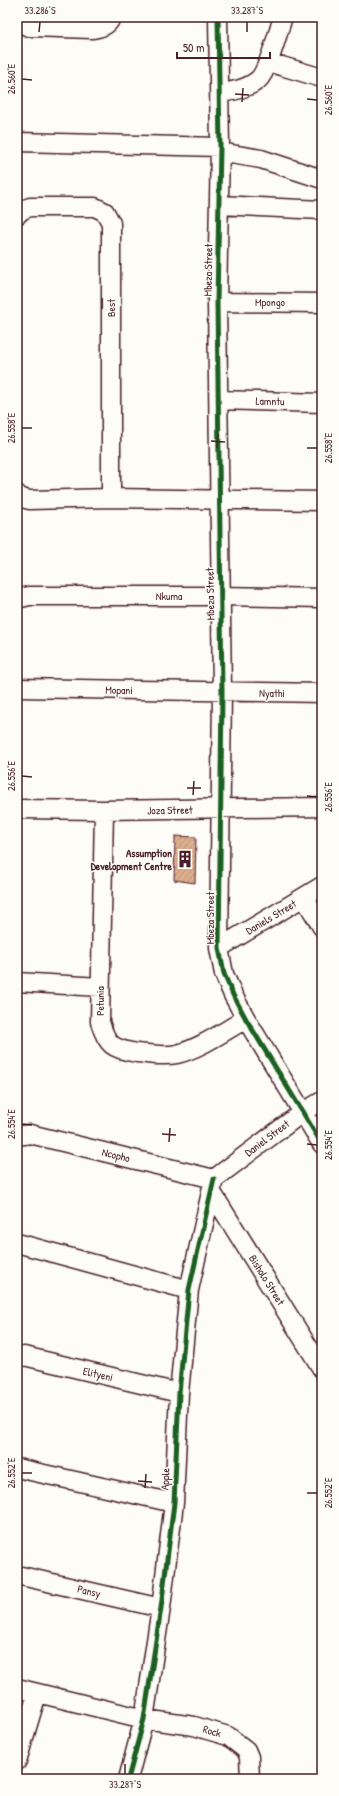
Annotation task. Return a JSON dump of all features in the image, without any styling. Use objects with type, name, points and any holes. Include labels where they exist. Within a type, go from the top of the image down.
[{"type":"street","points":[[17,22],[29,27],[92,29],[101,28],[107,24],[111,17]]},
{"type":"street","name":"Mbeza Street","points":[[218,17],[220,93],[218,302],[219,499],[222,692],[219,948],[224,974],[246,1019],[322,1144]]},
{"type":"street","points":[[220,93],[244,88],[261,77],[268,62],[283,17]]},
{"type":"street","points":[[268,62],[322,78]]},
{"type":"street","points":[[17,142],[220,150],[262,159],[322,179]]},
{"type":"street","points":[[219,205],[322,210]]},
{"type":"street","name":"Best","points":[[17,215],[22,210],[30,207],[95,207],[105,212],[111,223],[111,498]]},
{"type":"street","name":"Mpongo","points":[[218,302],[322,303]]},
{"type":"street","name":"Lamntu","points":[[219,400],[322,402]]},
{"type":"street","points":[[17,494],[19,497],[29,500],[111,498],[322,501]]},
{"type":"street","name":"Nkuma","points":[[17,599],[28,596],[220,596],[322,598]]},
{"type":"street","name":"Mopani","points":[[17,688],[222,692]]},
{"type":"street","name":"Nyathi","points":[[222,692],[322,693]]},
{"type":"street","name":"Joza Street","points":[[17,809],[104,810],[322,807]]},
{"type":"street","name":"Petunia","points":[[104,810],[100,1022],[105,1039],[112,1045],[125,1051],[157,1056],[176,1054],[194,1048],[246,1019]]},
{"type":"street","name":"Daniels Street","points":[[219,948],[322,886]]},
{"type":"street","points":[[304,897],[322,927]]},
{"type":"street","points":[[17,982],[100,987]]},
{"type":"street","name":"Daniel Street","points":[[213,1185],[253,1148],[303,1112],[322,1101]]},
{"type":"street","name":"Ncopho","points":[[17,1136],[30,1134],[213,1185]]},
{"type":"street","name":"Apple","points":[[128,1779],[144,1718],[161,1608],[174,1503],[179,1393],[189,1290],[213,1185]]},
{"type":"street","name":"Bisholo Street","points":[[213,1185],[322,1369]]},
{"type":"street","points":[[17,1243],[189,1290]]},
{"type":"street","name":"Elityeni","points":[[17,1358],[24,1356],[179,1393]]},
{"type":"street","points":[[17,1468],[174,1503]]},
{"type":"street","name":"Pansy","points":[[17,1574],[161,1608]]},
{"type":"street","points":[[17,1688],[37,1694],[144,1718]]},
{"type":"street","points":[[17,1761],[37,1694]]},
{"type":"street","name":"Rock","points":[[144,1718],[194,1726],[228,1736],[246,1750],[249,1757],[253,1778]]},
{"type":"building","name":"Assumption Development Centre","points":[[175,836],[196,837],[195,883],[174,880]]},
{"type":"cycle path","points":[[218,17],[220,147],[217,302],[222,692],[219,948],[224,974],[233,995],[322,1144]]},
{"type":"cycle path","points":[[128,1779],[144,1719],[161,1608],[174,1503],[179,1393],[189,1290],[214,1179]]},
{"type":"place","name":"Assumption Development Centre","points":[[185,859]]}]
